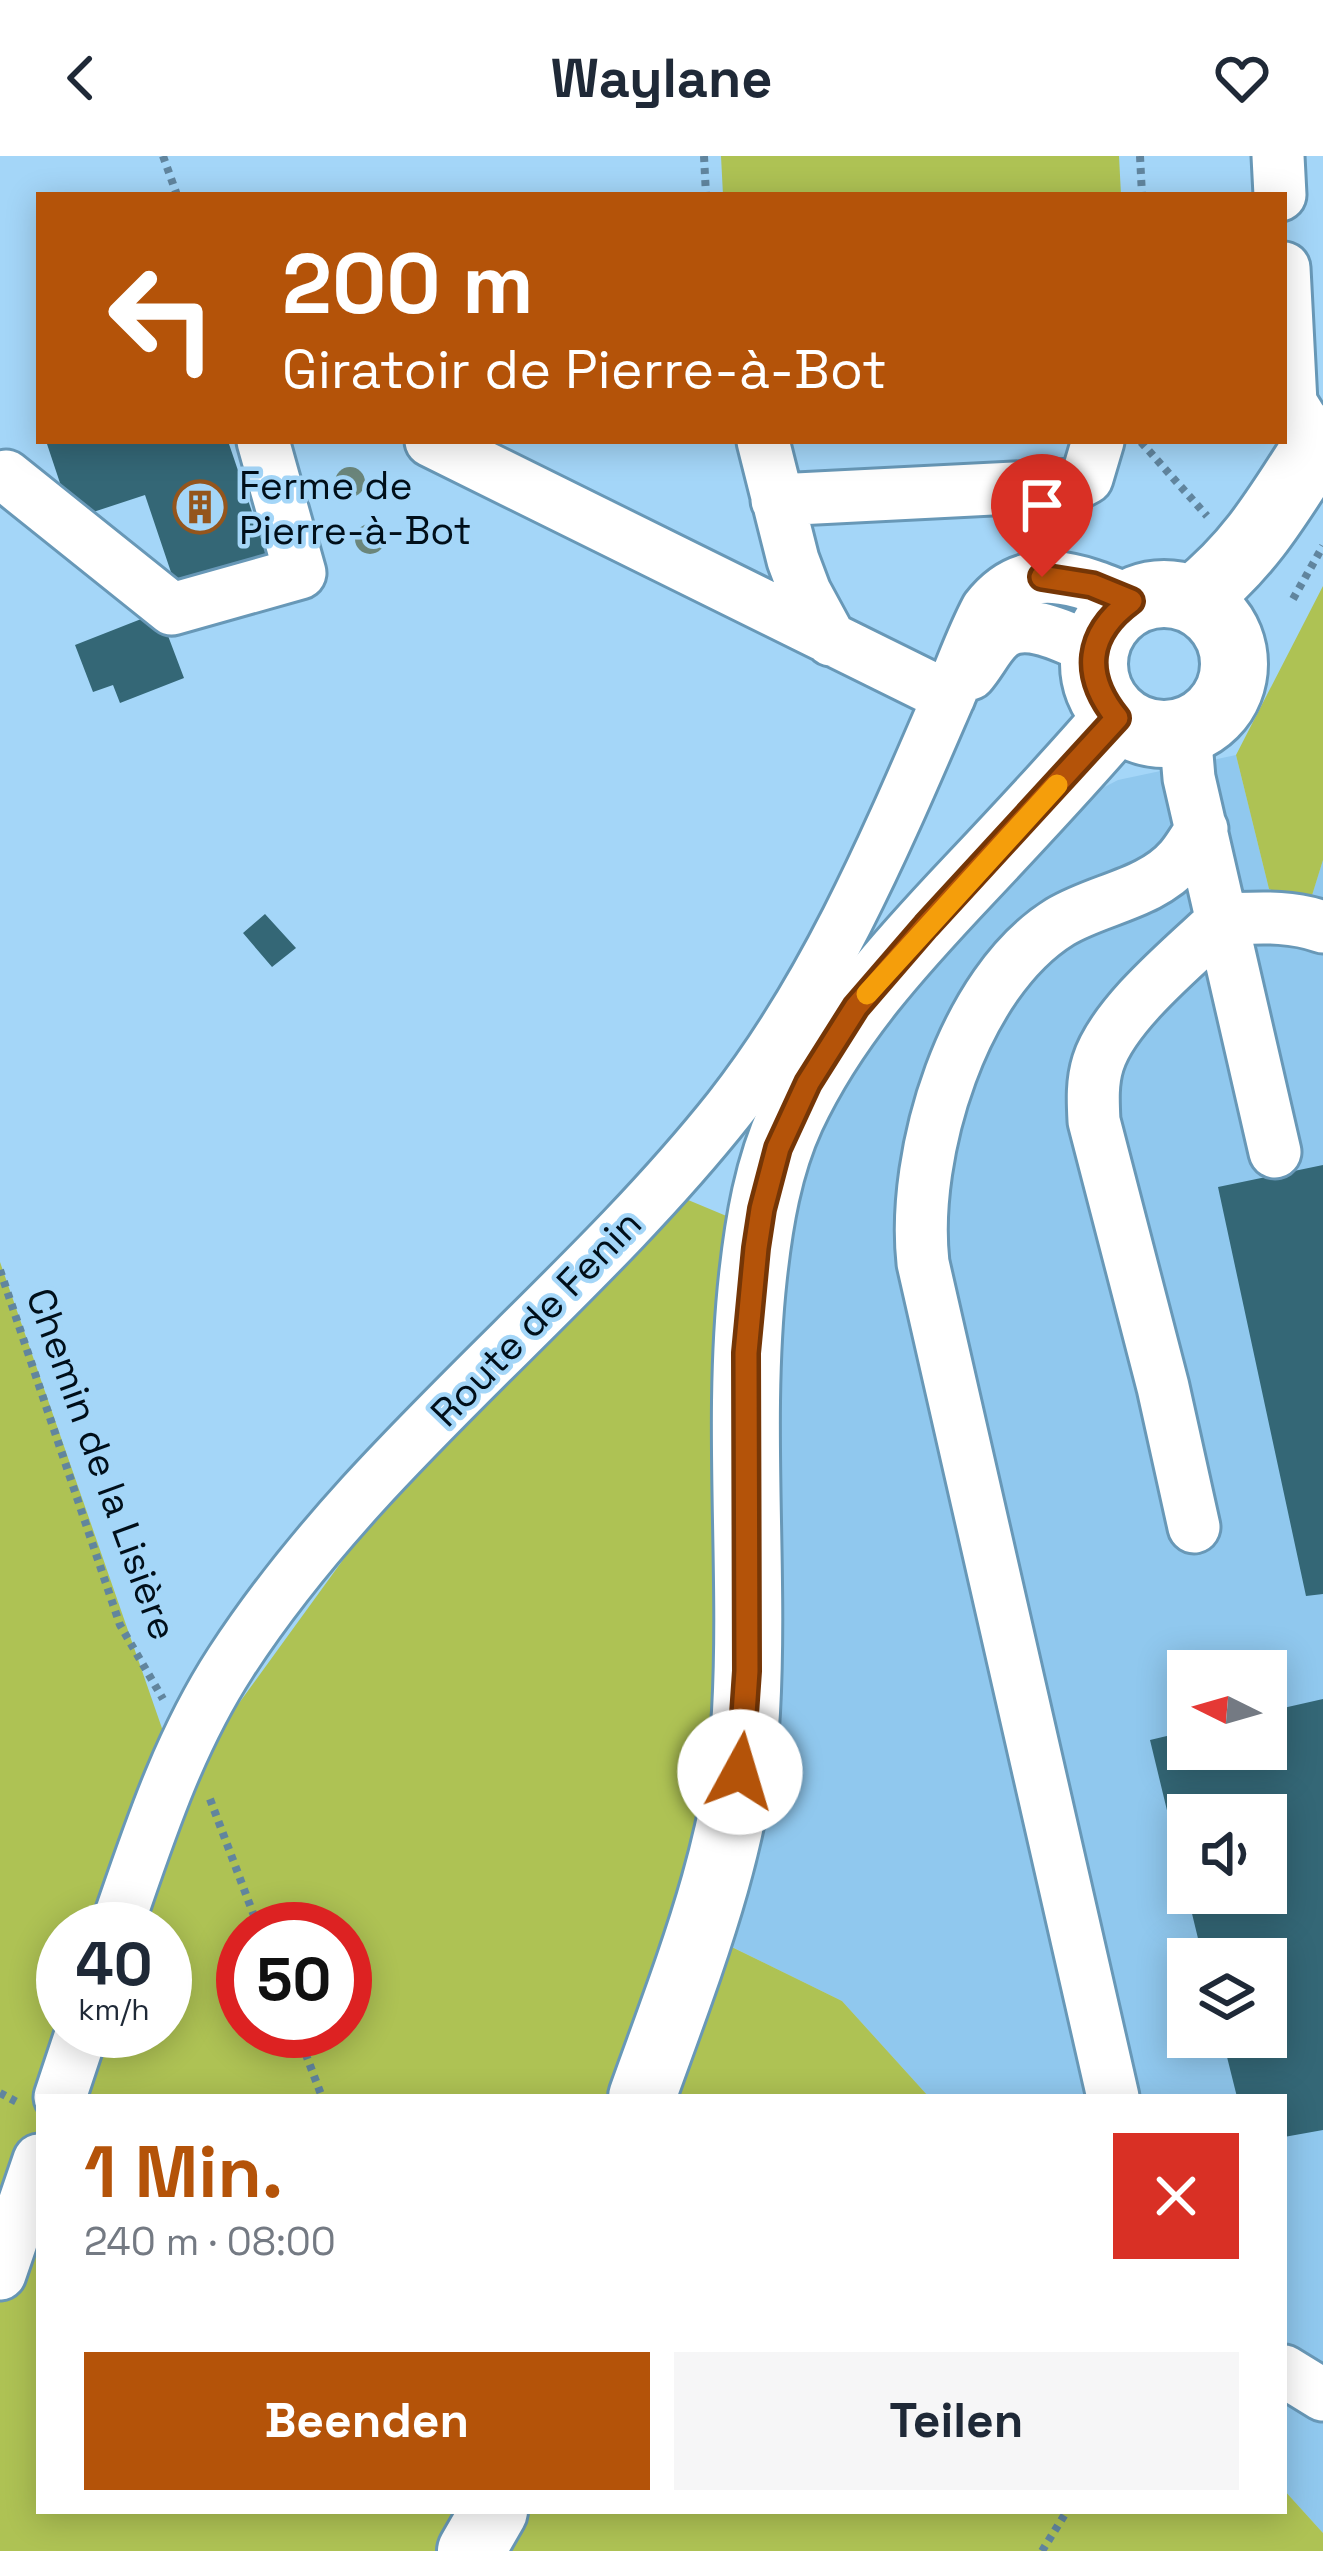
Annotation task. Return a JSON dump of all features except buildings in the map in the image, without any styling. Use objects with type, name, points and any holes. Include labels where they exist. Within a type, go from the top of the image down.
[{"type":"main road","points":[[1140,617],[1213,612],[1226,630],[1234,652],[1234,672],[1229,692],[1203,723],[1161,735],[1138,730],[1117,718],[1102,699],[1094,675],[1140,617],[1211,585],[1260,534],[1312,454],[1323,445]]},
{"type":"main road","points":[[1234,652],[1323,491]]},
{"type":"main road","points":[[643,2094],[708,1910],[740,1772],[747,1671],[746,1353],[762,1209],[778,1148],[808,1083],[856,1007],[1117,718]]},
{"type":"street","points":[[1278,156],[1280,192]]},
{"type":"street","points":[[1287,319],[1292,403],[1304,424],[1323,435]]},
{"type":"street","points":[[6,476],[172,609],[300,573],[264,444]]},
{"type":"street","points":[[437,444],[949,697]]},
{"type":"street","points":[[764,444],[793,560],[831,640]]},
{"type":"street","points":[[777,500],[1074,485],[1087,478],[1097,444]]},
{"type":"street","name":"Route de Fenin","points":[[125,1902],[187,1739],[230,1664],[300,1566],[637,1215],[741,1093],[783,1033],[829,956],[987,609],[1007,588],[1042,577],[1092,585],[1140,617]]},
{"type":"street","points":[[1185,731],[1190,778],[1275,1152]]},
{"type":"street","points":[[1112,2094],[919,1229],[927,1161],[947,1085],[994,987],[1016,958],[1063,920],[1166,873],[1202,829]]},
{"type":"street","points":[[1195,1527],[1094,1120],[1096,1068],[1104,1047],[1154,986],[1224,920],[1272,917],[1323,927]]},
{"type":"street","points":[[61,2094],[73,2058]]},
{"type":"street","points":[[0,2274],[36,2169]]},
{"type":"street","points":[[1287,2374],[1323,2395]]},
{"type":"path","points":[[163,156],[175,192]]},
{"type":"path","points":[[704,156],[706,192]]},
{"type":"path","points":[[1140,156],[1142,192]]},
{"type":"path","points":[[1143,444],[1216,527]]},
{"type":"path","points":[[1293,599],[1323,546]]},
{"type":"path","name":"Chemin de la Lisière","points":[[0,1270],[120,1625],[187,1739],[249,1902]]},
{"type":"path","points":[[307,2058],[321,2094]]},
{"type":"path","points":[[1042,2551],[1065,2514]]},
{"type":"shaded area","points":[[1236,755],[1269,889],[1309,904],[1323,860],[1323,2533],[1287,2493],[1287,2094],[926,2094],[842,2001],[718,1940],[763,1337],[788,1187],[871,1025],[1083,798],[1118,780]]},
{"type":"green space","points":[[721,156],[1119,156],[1121,192],[723,192]]},
{"type":"green space","points":[[1323,586],[1323,860],[1309,905],[1269,889],[1236,755]]},
{"type":"green space","points":[[681,1197],[736,1220],[726,1618],[701,1932],[842,2001],[926,2094],[36,2094],[36,2514],[1287,2514],[1287,2493],[1323,2533],[1323,2551],[0,2551],[0,1262],[181,1783],[361,1535]]},
{"type":"slow traffic","points":[[867,994],[1057,785]]},
{"type":"place","name":"Ferme de Pierre-à-Bot","points":[[200,507]]},
{"type":"route","points":[[740,1772],[747,1671],[746,1353],[756,1248],[770,1176],[808,1083],[856,1007],[1117,718],[1102,699],[1094,675],[1094,650],[1101,631],[1131,601],[1092,585],[1042,577]]}]
